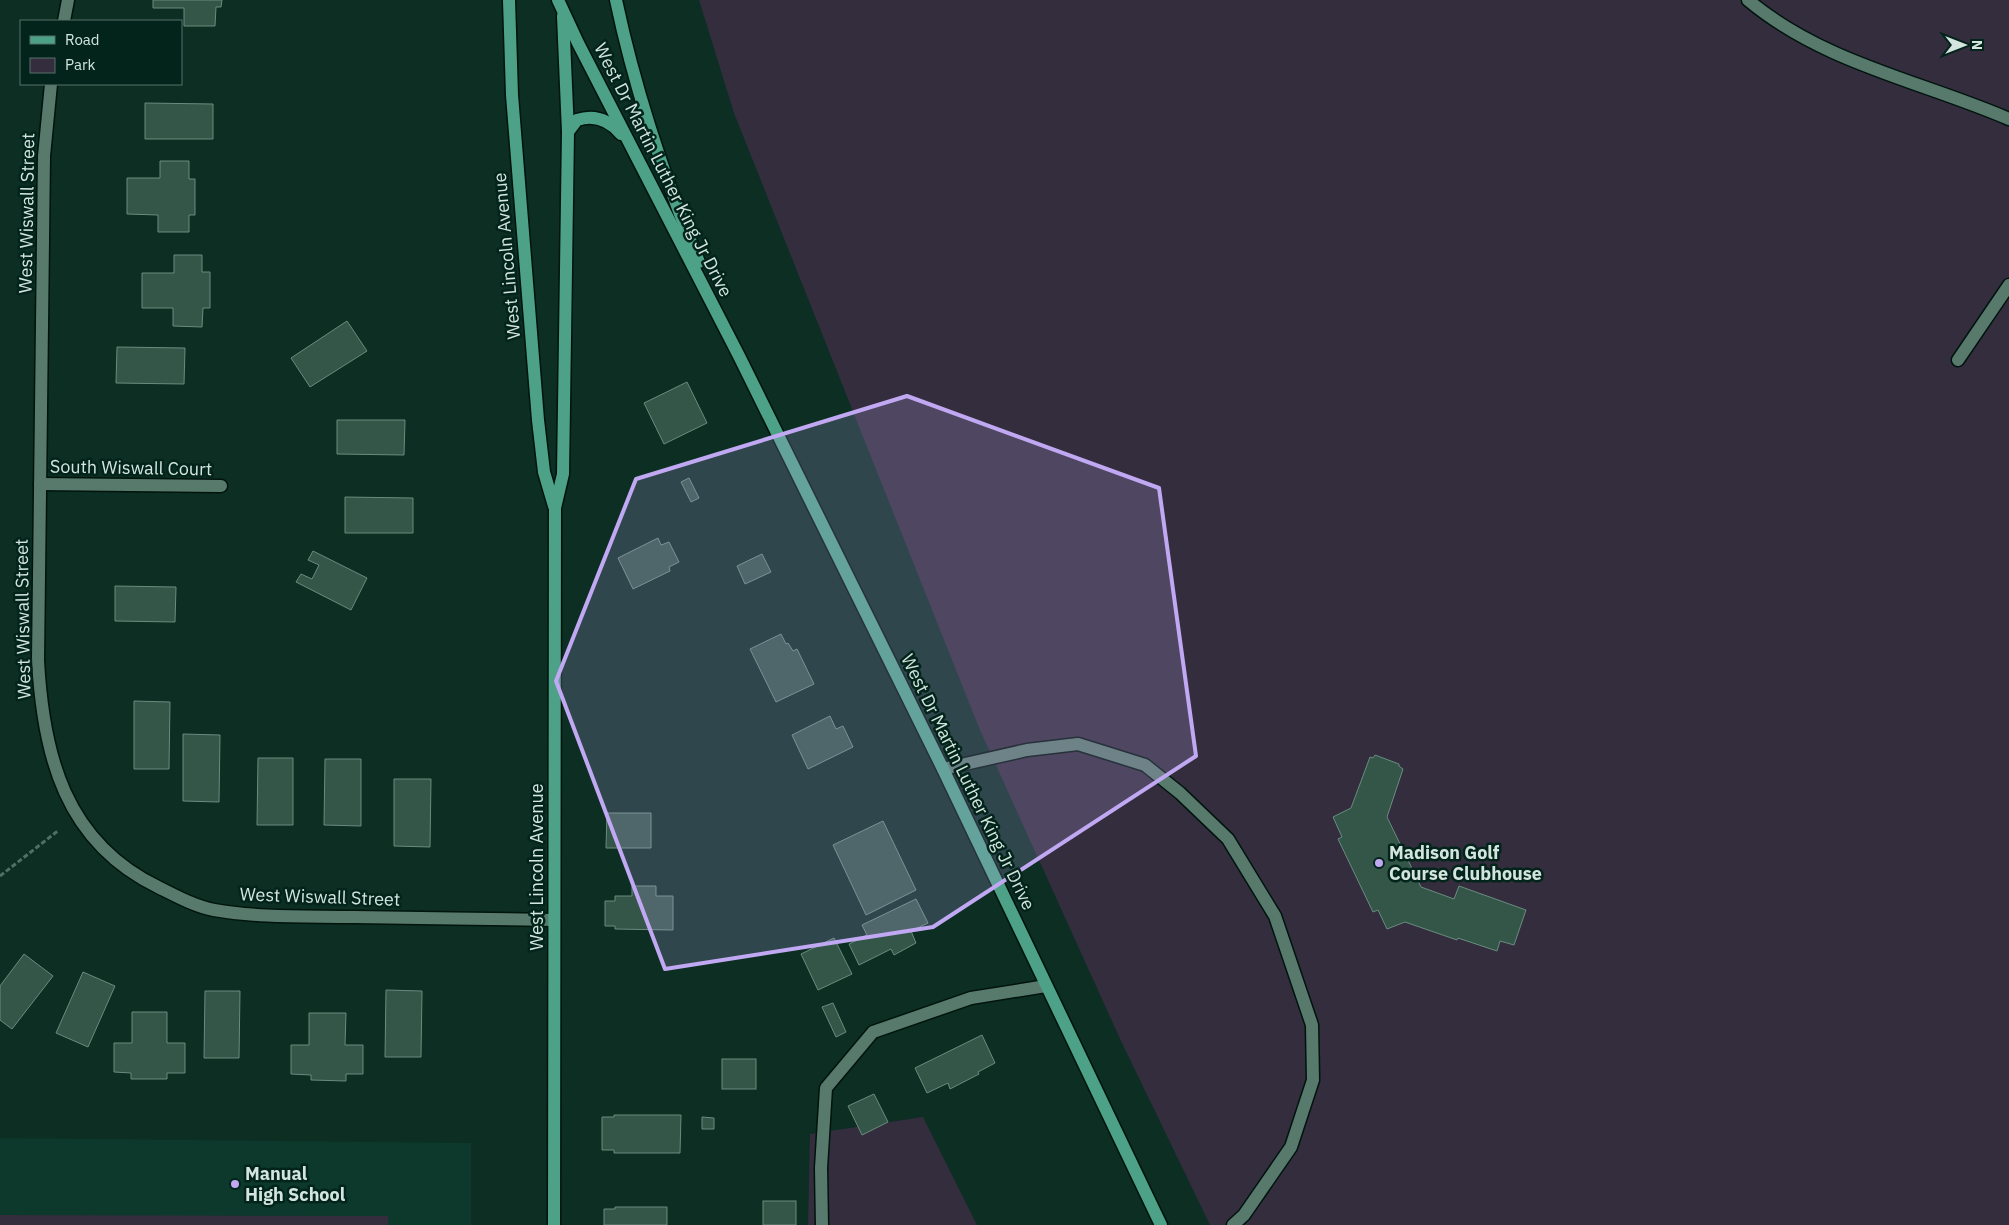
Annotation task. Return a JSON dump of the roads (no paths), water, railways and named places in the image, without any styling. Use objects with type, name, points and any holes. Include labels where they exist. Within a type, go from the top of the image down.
[{"type":"main road","name":"West Lincoln Avenue","points":[[510,0],[513,104],[538,420],[544,472],[555,508]]},
{"type":"main road","name":"West Dr Martin Luther King Jr Drive","points":[[616,0],[636,84],[653,139],[686,231],[739,356]]},
{"type":"main road","name":"West Lincoln Avenue","points":[[554,1225],[555,508],[563,474],[568,132],[561,3]]},
{"type":"main road","name":"West Dr Martin Luther King Jr Drive","points":[[561,3],[638,160],[739,356],[943,769],[1161,1225]]},
{"type":"main road","points":[[568,132],[575,121],[580,119],[594,118],[606,120],[616,128],[638,160]]},
{"type":"street","points":[[64,20],[68,0]]},
{"type":"street","points":[[1748,0],[1768,17],[1828,52],[2009,119]]},
{"type":"street","name":"West Wiswall Street","points":[[51,85],[44,156],[38,660],[40,694],[47,742],[62,785],[86,830],[105,852],[141,880],[186,901],[214,910],[296,916],[554,920]]},
{"type":"street","points":[[1958,360],[2009,285]]},
{"type":"street","name":"South Wiswall Court","points":[[40,484],[221,486]]},
{"type":"street","points":[[943,769],[1027,750],[1078,744],[1145,765],[1180,793],[1228,839],[1275,916],[1312,1025],[1313,1080],[1291,1147],[1244,1215],[1234,1225]]},
{"type":"street","points":[[822,1225],[821,1168],[826,1088],[873,1032],[971,998],[1046,986]]},
{"type":"place","name":"Madison Golf Course Clubhouse","points":[[1379,863]]},
{"type":"place","name":"Manual High School","points":[[235,1184]]}]
